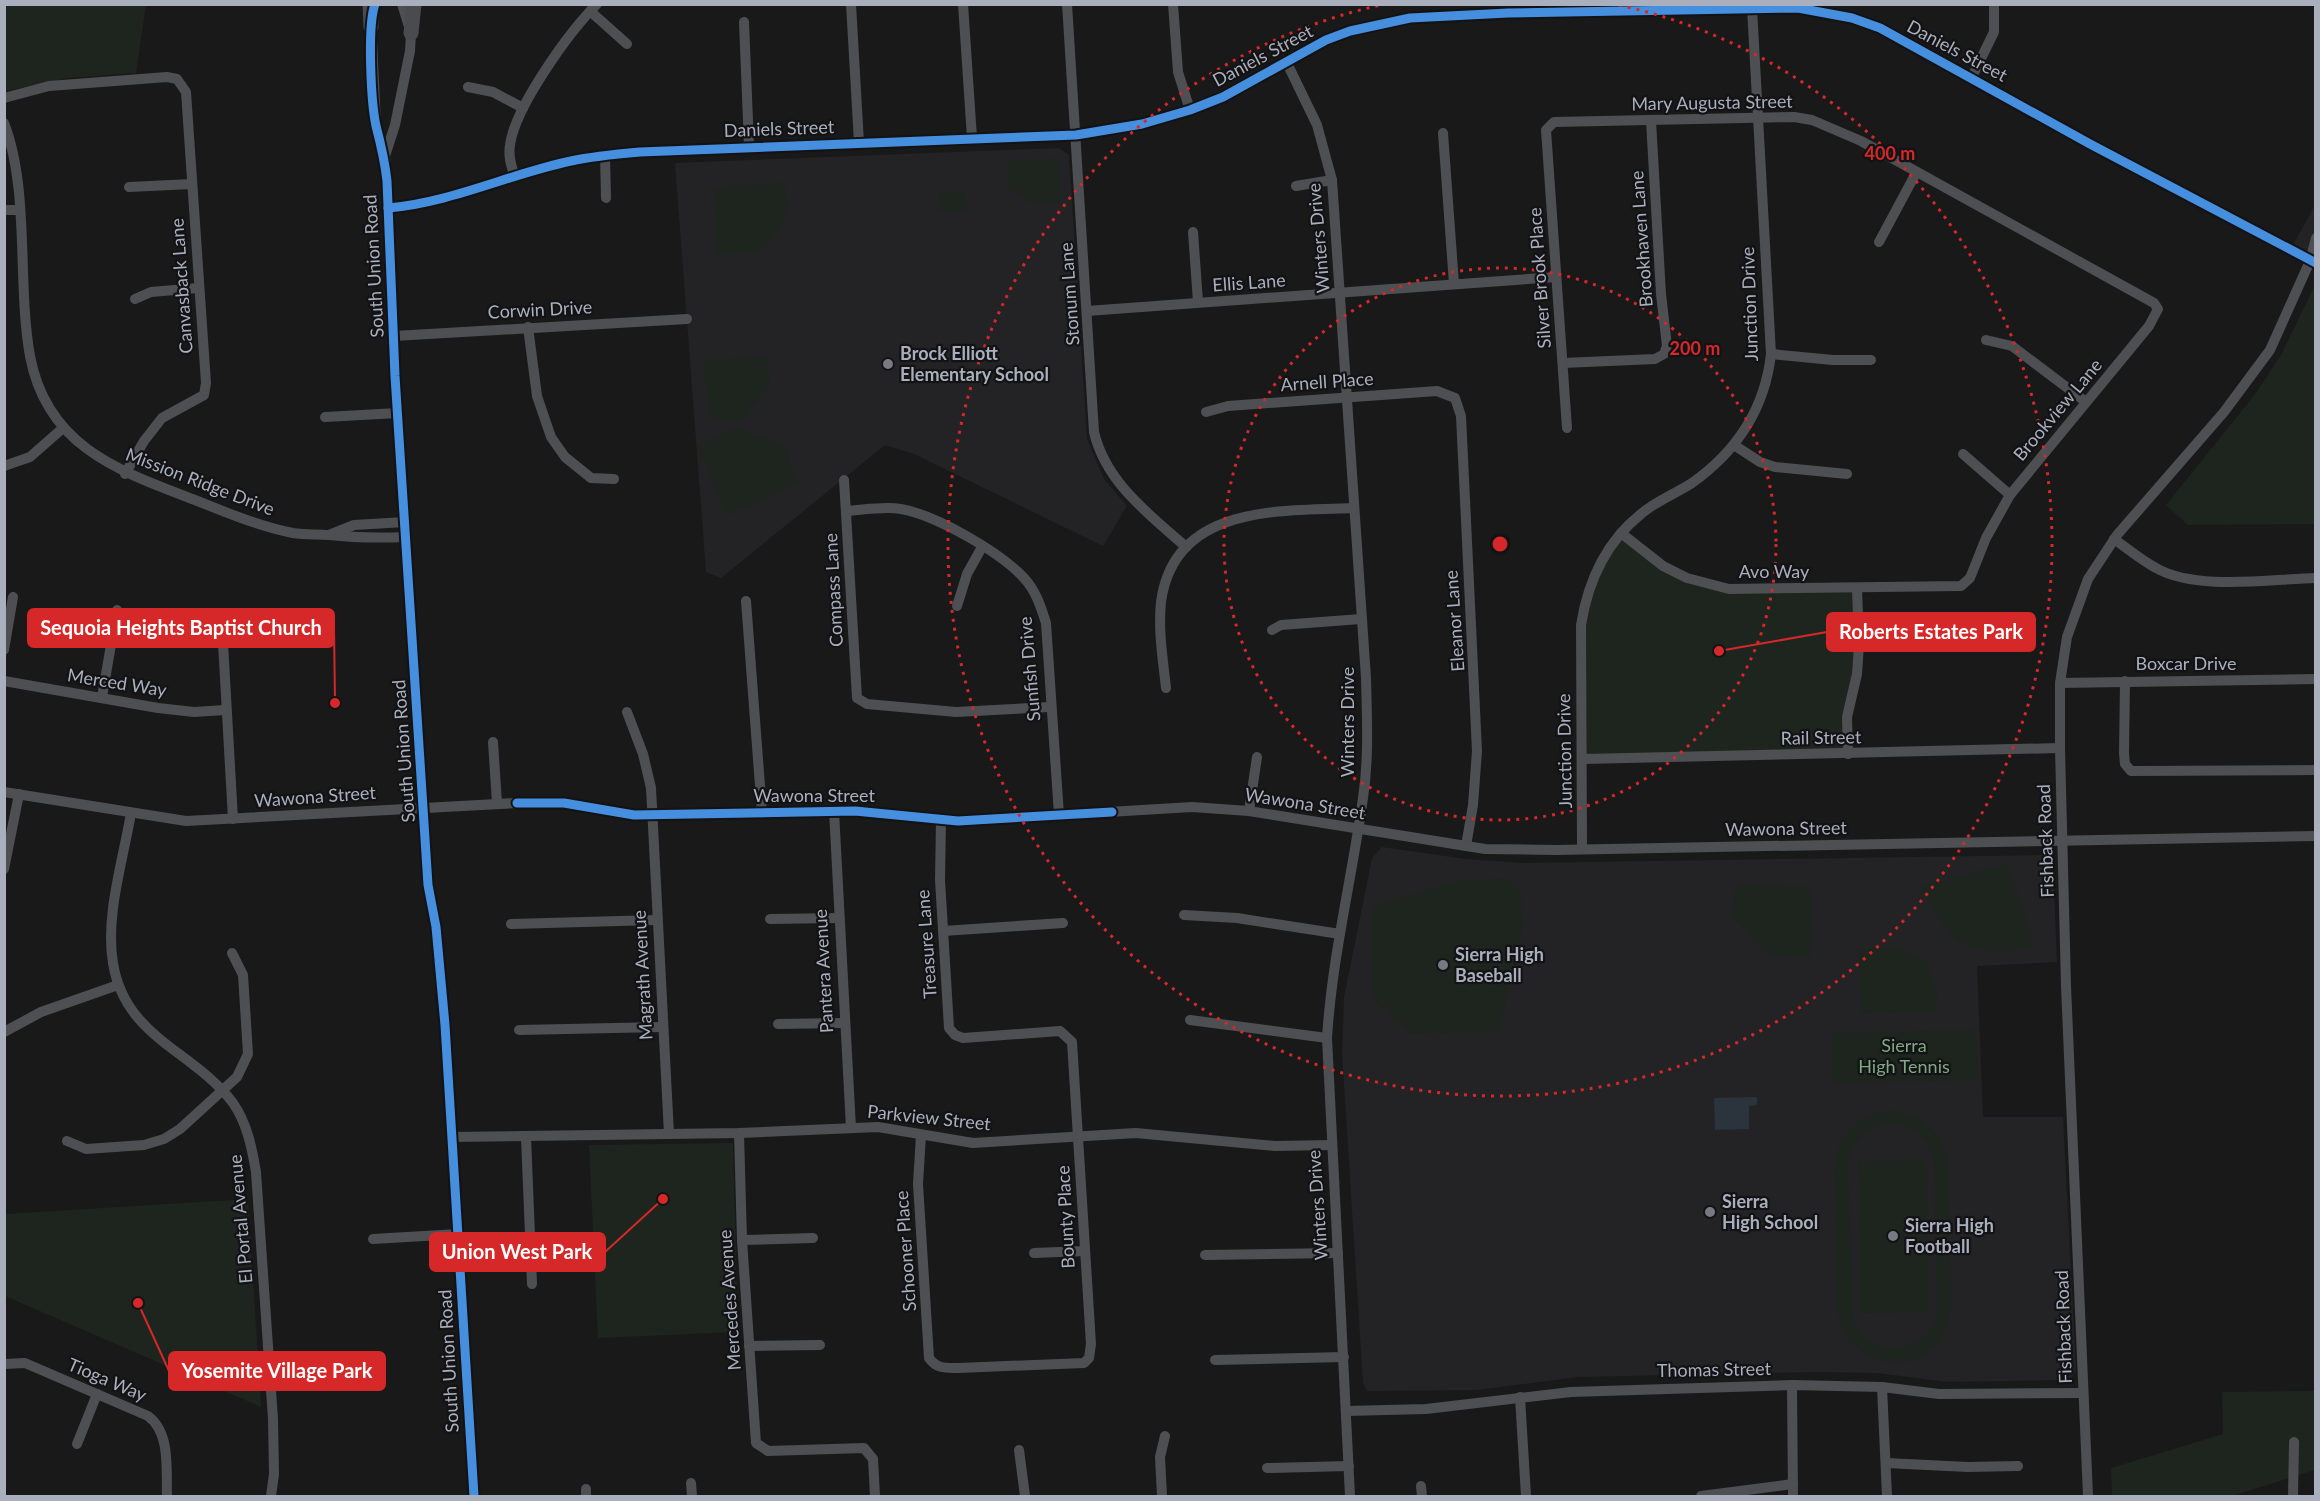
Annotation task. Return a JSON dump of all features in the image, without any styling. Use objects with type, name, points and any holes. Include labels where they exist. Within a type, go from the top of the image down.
[{"type":"highway","points":[[370,4],[370,27]]},
{"type":"highway","points":[[411,33],[414,4]]},
{"type":"street","name":"South Union Road","points":[[375,4],[370,27],[376,124],[385,156],[398,413],[428,885],[436,927],[445,1025],[474,1497]]},
{"type":"street","name":"South Union Road","points":[[385,156],[395,124],[410,51],[411,33],[402,4]]},
{"type":"street","points":[[850,4],[859,143]]},
{"type":"street","points":[[963,4],[972,138]]},
{"type":"street","name":"Stonum Lane","points":[[1067,4],[1094,432],[1099,451],[1107,467],[1123,488],[1186,547]]},
{"type":"street","points":[[1173,4],[1178,72],[1190,110]]},
{"type":"street","points":[[1430,4],[1431,16]]},
{"type":"street","points":[[1972,77],[1994,32],[1994,4]]},
{"type":"street","points":[[515,177],[509,147],[512,132],[523,108],[560,51],[593,8],[627,44]]},
{"type":"street","name":"Junction Drive","points":[[1582,849],[1583,759],[1580,657],[1585,598],[1596,570],[1621,533],[1651,507],[1691,483],[1734,445],[1756,411],[1763,393],[1771,354],[1752,8]]},
{"type":"street","name":"Daniels Street","points":[[388,208],[436,201],[571,160],[605,155],[749,146],[1076,135],[1142,124],[1190,110],[1223,97],[1326,40],[1390,21],[1544,9],[1798,8],[1852,18],[1880,28],[2090,144],[2314,260]]},
{"type":"street","points":[[744,22],[749,146]]},
{"type":"street","name":"Winters Drive","points":[[1286,61],[1317,125],[1332,180],[1368,747],[1358,829],[1329,1000],[1327,1038],[1350,1497]]},
{"type":"street","name":"Canvasback Lane","points":[[4,98],[49,86],[161,78],[177,79],[186,93],[206,383],[204,395],[162,418],[144,441],[126,474]]},
{"type":"street","points":[[468,87],[493,92],[523,108]]},
{"type":"street","name":"Mary Augusta Street","points":[[1549,126],[1566,121],[1651,121],[1757,116],[1812,120],[1861,141],[2090,269]]},
{"type":"street","name":"Brookhaven Lane","points":[[1563,363],[1655,359],[1664,354],[1667,339],[1661,294],[1651,121]]},
{"type":"street","name":"Mission Ridge Drive","points":[[4,123],[16,170],[30,358],[42,390],[63,428],[81,445],[126,474],[264,526],[296,534],[355,539],[406,537]]},
{"type":"street","name":"Silver Brook Place","points":[[1549,126],[1546,130],[1567,428]]},
{"type":"street","points":[[1443,133],[1454,284]]},
{"type":"street","points":[[605,155],[606,198]]},
{"type":"street","points":[[1879,242],[1917,173]]},
{"type":"street","points":[[1296,186],[1332,180]]},
{"type":"street","points":[[129,186],[192,184]]},
{"type":"street","points":[[4,210],[19,210]]},
{"type":"street","points":[[1193,232],[1198,302]]},
{"type":"street","name":"Fishback Road","points":[[2088,1497],[2060,748],[2060,683],[2067,637],[2088,579],[2114,540],[2224,412],[2262,363],[2314,260],[2312,245],[2316,237]]},
{"type":"street","name":"Brookview Lane","points":[[1942,587],[1967,584],[1986,538],[2010,495],[2149,326],[2157,309],[2154,303],[2090,269]]},
{"type":"street","name":"Ellis Lane","points":[[1087,311],[1556,277]]},
{"type":"street","points":[[135,299],[151,292],[198,288]]},
{"type":"street","name":"Corwin Drive","points":[[394,336],[687,319]]},
{"type":"street","points":[[528,327],[537,396],[551,437],[565,457],[591,478],[614,479]]},
{"type":"street","points":[[1986,340],[2019,350],[2086,402]]},
{"type":"street","points":[[1771,354],[1833,360],[1871,360]]},
{"type":"street","name":"Arnell Place","points":[[1206,412],[1228,406],[1347,397],[1437,391],[1451,395]]},
{"type":"street","name":"Eleanor Lane","points":[[1451,395],[1459,405],[1461,416],[1476,688],[1475,786],[1466,846]]},
{"type":"street","points":[[325,417],[398,413]]},
{"type":"street","points":[[4,466],[30,457],[63,428]]},
{"type":"street","points":[[1734,445],[1760,462],[1775,467],[1847,474]]},
{"type":"street","points":[[1963,454],[2010,495]]},
{"type":"street","name":"Compass Lane","points":[[844,480],[858,698],[867,704],[956,712],[1050,706]]},
{"type":"street","name":"Sunfish Drive","points":[[846,511],[885,508],[916,513],[948,526],[1006,562],[1024,579],[1040,605],[1048,646],[1050,706],[1059,815]]},
{"type":"street","points":[[1166,688],[1161,644],[1161,601],[1173,566],[1186,547],[1217,525],[1239,517],[1271,512],[1354,508]]},
{"type":"street","name":"Mission Ridge Drive","points":[[329,535],[354,525],[405,522]]},
{"type":"street","name":"Avo Way","points":[[1621,533],[1663,566],[1706,585],[1740,589],[1942,587]]},
{"type":"street","points":[[2114,540],[2157,569],[2180,576],[2204,580],[2316,578]]},
{"type":"street","points":[[957,606],[967,574],[982,548]]},
{"type":"street","points":[[1848,754],[1847,717],[1857,674],[1859,645],[1857,588]]},
{"type":"street","points":[[4,650],[13,597]]},
{"type":"street","points":[[746,601],[762,812]]},
{"type":"street","points":[[102,697],[117,610]]},
{"type":"street","points":[[1272,630],[1281,625],[1361,620]]},
{"type":"street","points":[[223,643],[225,710],[233,819]]},
{"type":"street","name":"Boxcar Drive","points":[[2060,683],[2314,679]]},
{"type":"street","name":"Merced Way","points":[[4,681],[167,709],[194,712],[225,710]]},
{"type":"street","points":[[2125,681],[2124,758],[2131,771],[2316,770]]},
{"type":"street","name":"Magrath Avenue","points":[[627,712],[643,753],[653,815],[656,920],[669,1134]]},
{"type":"street","points":[[492,742],[497,803]]},
{"type":"street","name":"Rail Street","points":[[1583,759],[2060,748]]},
{"type":"street","points":[[1249,811],[1257,757]]},
{"type":"street","name":"Wawona Street","points":[[4,792],[186,821],[497,803],[564,802],[634,815],[870,811],[941,820],[1192,807],[1249,811],[1466,846],[1582,849],[2316,837]]},
{"type":"street","points":[[4,870],[19,794]]},
{"type":"street","name":"Pantera Avenue","points":[[834,811],[843,1023],[851,1128]]},
{"type":"street","name":"El Portal Avenue","points":[[131,813],[111,934],[113,963],[118,985],[130,1009],[147,1029],[223,1092],[242,1119],[251,1142],[256,1172],[273,1419],[274,1474],[271,1497]]},
{"type":"street","name":"Treasure Lane","points":[[941,820],[940,880],[949,1028],[955,1035],[963,1038],[1060,1031],[1072,1042],[1073,1049]]},
{"type":"street","points":[[1184,915],[1237,918],[1340,934]]},
{"type":"street","points":[[770,919],[838,918]]},
{"type":"street","points":[[511,924],[656,920]]},
{"type":"street","points":[[943,931],[1063,923]]},
{"type":"street","points":[[67,1141],[86,1149],[144,1145],[164,1139],[223,1092],[237,1077],[248,1054],[243,975],[231,953]]},
{"type":"street","points":[[4,1032],[41,1012],[118,985]]},
{"type":"street","points":[[1190,1020],[1327,1038]]},
{"type":"street","points":[[778,1024],[843,1023]]},
{"type":"street","points":[[519,1030],[662,1027]]},
{"type":"street","name":"Bounty Place","points":[[1066,1365],[1084,1364],[1091,1353],[1073,1049]]},
{"type":"street","name":"Parkview Street","points":[[451,1137],[739,1133],[878,1127],[973,1143],[1165,1134],[1275,1146],[1331,1145]]},
{"type":"street","name":"Mercedes Avenue","points":[[739,1133],[742,1240],[756,1443],[768,1450],[858,1446],[870,1453],[875,1497]]},
{"type":"street","name":"Schooner Place","points":[[921,1135],[918,1184],[929,1358],[933,1364],[943,1368],[1066,1365]]},
{"type":"street","points":[[526,1137],[532,1284]]},
{"type":"street","points":[[373,1239],[458,1234]]},
{"type":"street","points":[[742,1240],[813,1238]]},
{"type":"street","points":[[1034,1253],[1085,1251]]},
{"type":"street","points":[[1205,1255],[1338,1253]]},
{"type":"street","points":[[749,1346],[820,1345]]},
{"type":"street","points":[[1215,1360],[1344,1357]]},
{"type":"street","name":"Tioga Way","points":[[4,1364],[26,1363],[157,1422],[164,1441],[167,1497]]},
{"type":"street","points":[[1792,1384],[1793,1497]]},
{"type":"street","name":"Thomas Street","points":[[1346,1411],[1426,1409],[1520,1397],[1643,1388],[1792,1384],[1882,1387],[1939,1394],[2083,1393]]},
{"type":"street","points":[[1882,1387],[1887,1497]]},
{"type":"street","points":[[77,1444],[97,1394]]},
{"type":"street","points":[[1520,1397],[1526,1497]]},
{"type":"street","points":[[1162,1497],[1160,1457],[1165,1436]]},
{"type":"street","points":[[2293,1497],[2294,1442]]},
{"type":"street","points":[[1019,1450],[1025,1497]]},
{"type":"street","points":[[1886,1463],[1968,1467],[2018,1466]]},
{"type":"street","points":[[1267,1468],[1349,1466]]},
{"type":"street","points":[[691,1483],[692,1497]]},
{"type":"street","points":[[1701,1497],[1793,1484]]},
{"type":"shaded area","name":"Brock Elliott Elementary School","points":[[1059,148],[1069,155],[1087,439],[1104,479],[1127,506],[1103,546],[914,454],[885,445],[721,578],[706,572],[675,163]]},
{"type":"shaded area","points":[[2315,205],[2315,254],[2293,245]]},
{"type":"shaded area","name":"Sierra High School","points":[[1382,847],[1466,859],[1522,863],[2047,855],[2053,862],[2057,962],[1977,966],[1983,1117],[2063,1117],[2076,1371],[2070,1380],[1947,1382],[1877,1373],[1820,1372],[1579,1377],[1476,1390],[1367,1391],[1363,1383],[1342,1052],[1344,997],[1372,858]]},
{"type":"shaded area","points":[[1757,1097],[1757,1105],[1749,1106],[1749,1129],[1715,1130],[1714,1098]]},
{"type":"green space","points":[[5,5],[146,5],[136,73],[68,78],[5,91]]},
{"type":"green space","points":[[1058,159],[1060,202],[1031,203],[1009,187],[1008,161]]},
{"type":"green space","points":[[785,183],[787,216],[760,252],[717,254],[714,187]]},
{"type":"green space","points":[[965,191],[967,210],[939,212],[938,193]]},
{"type":"green space","points":[[2314,287],[2315,524],[2188,525],[2166,505],[2256,393],[2281,355]]},
{"type":"green space","points":[[766,356],[770,383],[743,418],[711,420],[703,361]]},
{"type":"green space","points":[[736,428],[782,444],[799,483],[727,515],[697,446]]},
{"type":"green space","points":[[1621,533],[1663,566],[1706,585],[1857,588],[1848,754],[1583,759],[1585,599]]},
{"type":"green space","points":[[2007,864],[2035,946],[1993,951],[1965,944],[1953,936],[1943,924],[1922,887]]},
{"type":"green space","name":"Sierra High Baseball","points":[[1507,879],[1521,891],[1522,931],[1499,1032],[1408,1033],[1373,999],[1372,906],[1462,880]]},
{"type":"green space","points":[[1735,885],[1811,887],[1810,957],[1767,954],[1733,917]]},
{"type":"green space","points":[[1893,946],[1925,961],[1937,991],[1936,1012],[1862,1013],[1859,948]]},
{"type":"green space","name":"Sierra High Tennis","points":[[1976,1030],[1977,1080],[1832,1083],[1832,1033]]},
{"type":"green space","points":[[1890,1111],[1922,1121],[1937,1135],[1948,1166],[1950,1315],[1938,1342],[1924,1355],[1907,1361],[1888,1362],[1870,1356],[1854,1345],[1843,1329],[1837,1307],[1834,1168],[1837,1151],[1844,1135],[1857,1122],[1873,1114]],"holes":[[[1887,1124],[1897,1124],[1911,1129],[1921,1137],[1929,1147],[1934,1160],[1937,1305],[1934,1322],[1926,1334],[1915,1343],[1887,1348],[1874,1343],[1862,1334],[1853,1320],[1848,1168],[1852,1149],[1863,1135]]]},
{"type":"green space","points":[[733,1143],[738,1332],[598,1338],[589,1145]]},
{"type":"green space","name":"Sierra High Football","points":[[1926,1160],[1928,1312],[1861,1313],[1858,1161]]},
{"type":"green space","points":[[248,1199],[261,1407],[5,1296],[5,1214]]},
{"type":"green space","points":[[2315,1391],[2315,1470],[2232,1496],[2112,1496],[2111,1468],[2223,1434],[2222,1392]]},
{"type":"cycle path","points":[[375,4],[370,46],[371,83],[374,115],[387,181],[395,376],[428,885],[436,927],[445,1025],[474,1496]]},
{"type":"cycle path","points":[[388,208],[435,200],[571,161],[614,154],[1076,135],[1142,124],[1190,110],[1223,97],[1326,40],[1350,31],[1410,18],[1508,13],[1798,8],[1852,18],[1880,28],[2090,144],[2316,263]]},
{"type":"cycle path","points":[[517,803],[564,803],[634,815],[855,811],[958,821],[1112,812]]},
{"type":"place","name":"Brock Elliott Elementary School","points":[[888,364]]},
{"type":"place","name":"Roberts Estates Park","points":[[1719,651]]},
{"type":"place","name":"Sequoia Heights Baptist Church","points":[[335,703]]},
{"type":"place","name":"Sierra High Baseball","points":[[1443,965]]},
{"type":"place","name":"Union West Park","points":[[663,1199]]},
{"type":"place","name":"Sierra High School","points":[[1710,1212]]},
{"type":"place","name":"Sierra High Football","points":[[1893,1236]]},
{"type":"place","name":"Yosemite Village Park","points":[[138,1303]]}]
